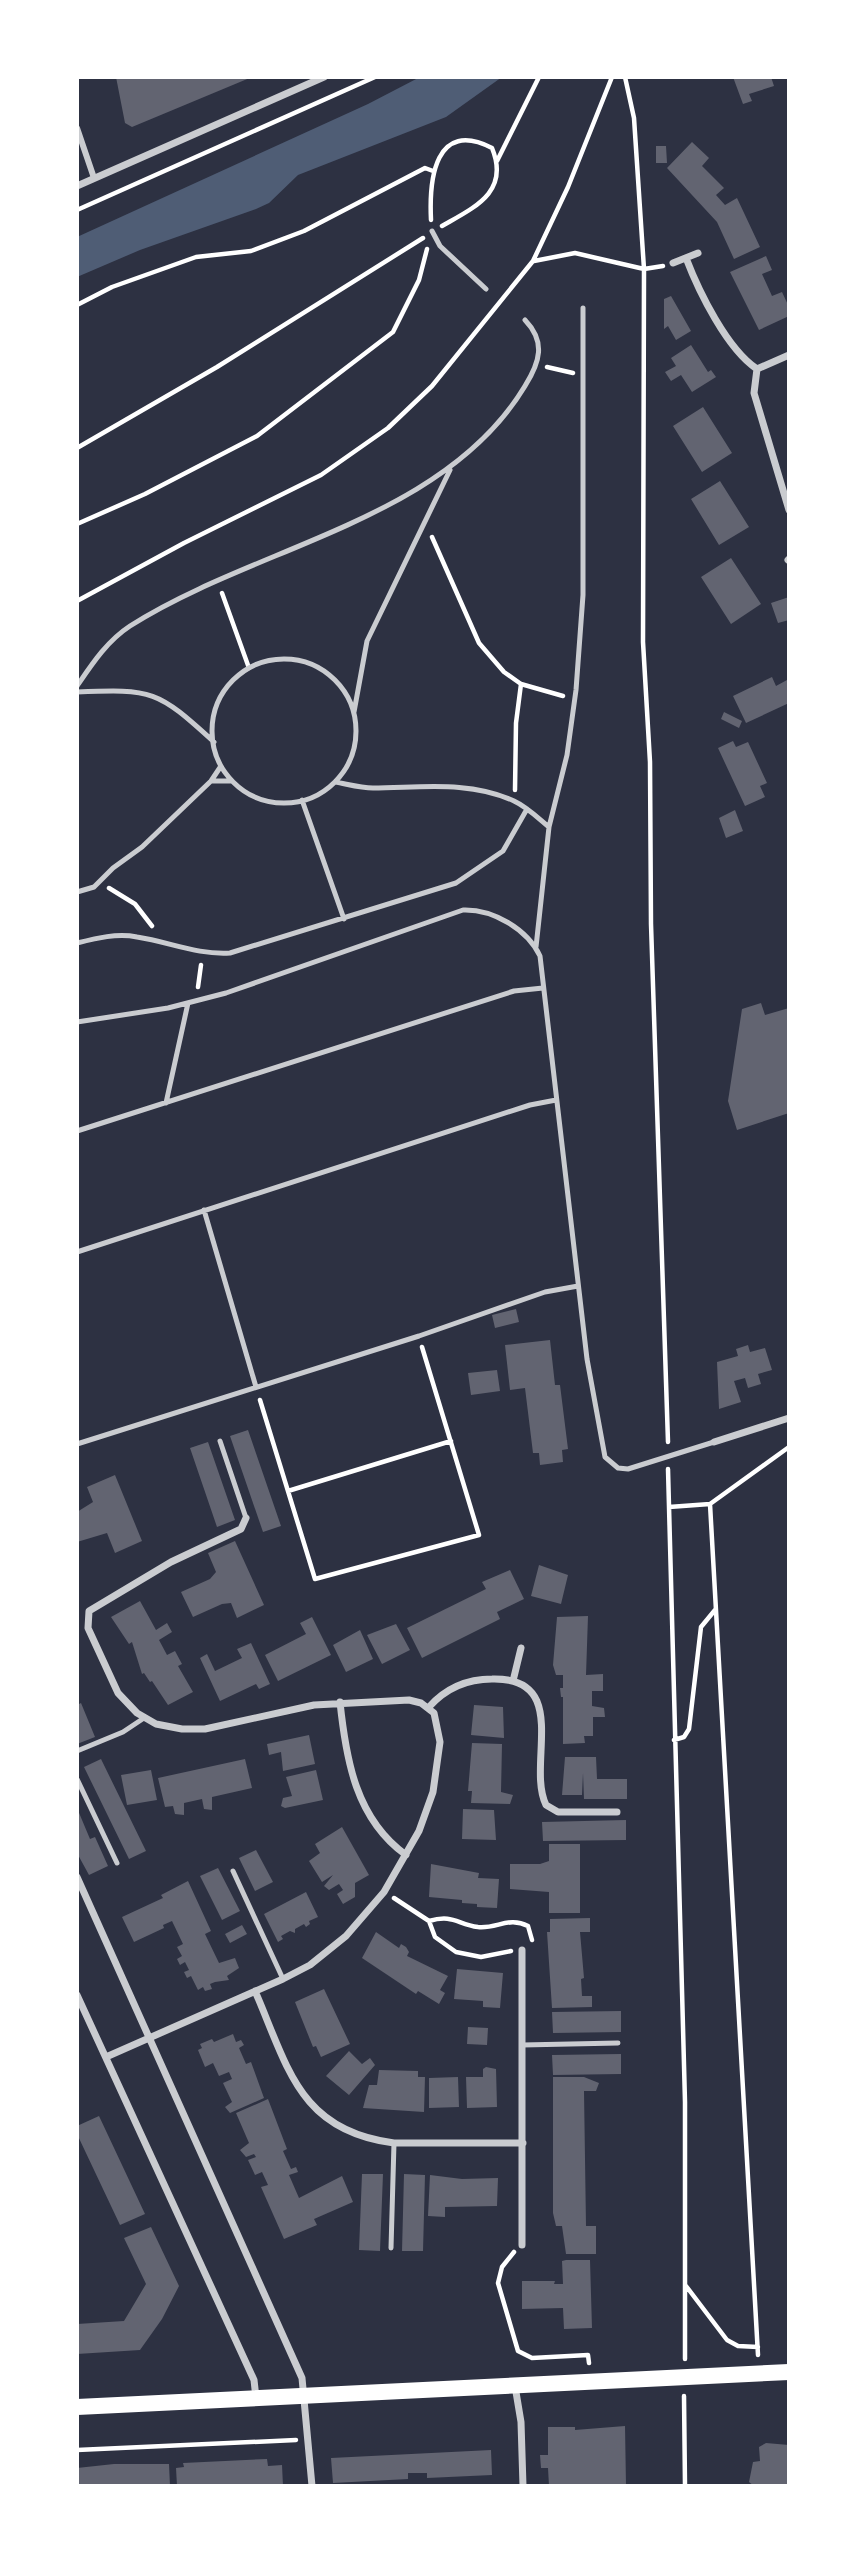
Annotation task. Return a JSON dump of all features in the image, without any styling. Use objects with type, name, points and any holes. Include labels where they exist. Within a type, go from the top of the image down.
[{"type":"main road","points":[[77,2407],[789,2372]]},
{"type":"street","points":[[77,186],[324,77]]},
{"type":"street","points":[[77,128],[94,178]]},
{"type":"street","points":[[673,263],[698,253]]},
{"type":"street","points":[[686,258],[737,352],[757,369]]},
{"type":"street","points":[[757,369],[789,355]]},
{"type":"street","points":[[757,369],[754,393],[789,510]]},
{"type":"street","points":[[714,1442],[789,1418]]},
{"type":"street","points":[[106,2057],[283,1979],[333,1948],[360,1922],[384,1892],[406,1855],[429,1805],[437,1775],[439,1731],[429,1707],[409,1700],[340,1702],[205,1729],[173,1728],[144,1718],[118,1693],[88,1628],[89,1611],[171,1562],[241,1529],[246,1518]]},
{"type":"street","points":[[513,1681],[521,1648]]},
{"type":"street","points":[[429,1707],[445,1693],[465,1682],[489,1679],[513,1681],[528,1690],[540,1709],[543,1793],[546,1805],[558,1812],[617,1812]]},
{"type":"street","points":[[340,1702],[358,1794],[381,1833],[406,1855]]},
{"type":"street","points":[[77,1877],[303,2378],[312,2486]]},
{"type":"street","points":[[522,1950],[522,2245]]},
{"type":"street","points":[[255,1991],[301,2092],[316,2112],[357,2135],[394,2143],[523,2143]]},
{"type":"street","points":[[77,1994],[254,2380],[256,2398]]},
{"type":"street","points":[[515,2385],[521,2422],[523,2486]]},
{"type":"lane","points":[[432,231],[446,252],[485,289]]},
{"type":"lane","points":[[536,947],[549,827],[567,755],[583,595],[583,308]]},
{"type":"lane","points":[[77,686],[103,650],[128,627],[217,579],[323,535],[426,484],[451,468],[497,425],[530,378],[540,353],[539,340],[525,320]]},
{"type":"lane","points":[[354,712],[347,695],[335,680],[303,661],[266,661],[249,668],[222,694],[215,711],[214,742],[221,766],[247,793],[283,803],[302,800],[335,782],[354,750],[354,712],[367,640],[451,468]]},
{"type":"lane","points":[[77,692],[128,690],[163,698],[214,742]]},
{"type":"lane","points":[[77,892],[94,887],[211,781],[221,766]]},
{"type":"lane","points":[[211,781],[233,781]]},
{"type":"lane","points":[[335,782],[370,788],[421,785],[455,787],[514,801],[549,827]]},
{"type":"lane","points":[[302,800],[344,919]]},
{"type":"lane","points":[[77,943],[102,937],[134,936],[206,955],[230,953],[456,883],[503,851],[527,810]]},
{"type":"lane","points":[[77,1021],[198,1001],[463,910],[476,909],[497,917],[536,947],[540,956],[578,1286],[602,1450],[610,1463],[628,1469],[714,1442]]},
{"type":"lane","points":[[77,1131],[514,991],[544,988]]},
{"type":"lane","points":[[166,1103],[188,1003]]},
{"type":"lane","points":[[77,1252],[530,1105],[556,1100]]},
{"type":"lane","points":[[204,1210],[256,1387]]},
{"type":"lane","points":[[77,1444],[419,1336],[545,1292],[578,1286]]},
{"type":"lane","points":[[220,1441],[246,1518]]},
{"type":"lane","points":[[77,1751],[123,1732],[144,1718]]},
{"type":"lane","points":[[77,1779],[117,1863]]},
{"type":"lane","points":[[233,1871],[283,1979]]},
{"type":"lane","points":[[522,2045],[618,2043]]},
{"type":"lane","points":[[391,2248],[394,2143]]},
{"type":"path","points":[[77,210],[374,77]]},
{"type":"path","points":[[497,161],[539,77]]},
{"type":"path","points":[[77,601],[184,543],[321,475],[388,428],[432,386],[533,261],[568,187],[612,77]]},
{"type":"path","points":[[625,77],[634,118],[644,269],[643,642],[650,762],[651,925],[668,1453]]},
{"type":"path","points":[[77,448],[251,346],[389,262],[432,231],[473,208],[492,191],[498,175],[492,148],[476,140],[447,145],[433,171],[432,231],[419,280],[393,332],[257,436],[145,494],[77,524]]},
{"type":"path","points":[[77,305],[111,287],[196,257],[251,251],[293,235],[425,168],[433,171]]},
{"type":"path","points":[[533,261],[575,253],[644,269]]},
{"type":"path","points":[[542,366],[584,376]]},
{"type":"path","points":[[426,519],[434,546],[479,643],[504,672],[521,684],[573,700]]},
{"type":"path","points":[[217,579],[249,668]]},
{"type":"path","points":[[514,801],[516,723],[521,684]]},
{"type":"path","points":[[94,887],[112,888],[135,904],[151,924],[158,941]]},
{"type":"path","points":[[198,1001],[199,967],[206,955]]},
{"type":"path","points":[[256,1387],[315,1579],[480,1535],[419,1336]]},
{"type":"path","points":[[288,1491],[451,1441]]},
{"type":"path","points":[[669,1507],[710,1504],[789,1447]]},
{"type":"path","points":[[668,1466],[685,2102],[685,2366]]},
{"type":"path","points":[[710,1504],[760,2374]]},
{"type":"path","points":[[674,1740],[684,1737],[689,1729],[701,1627],[715,1610]]},
{"type":"path","points":[[384,1892],[429,1921],[440,1942],[461,1955],[481,1957],[499,1951],[522,1950],[532,1939],[528,1926],[519,1922],[509,1921],[481,1927],[449,1917],[429,1921]]},
{"type":"path","points":[[522,2245],[506,2261],[498,2283],[516,2347],[524,2356],[532,2358],[588,2355],[590,2382]]},
{"type":"path","points":[[686,2285],[727,2340],[738,2346],[758,2347]]},
{"type":"path","points":[[684,2393],[685,2486]]},
{"type":"path","points":[[77,2450],[310,2440]]},
{"type":"water","points":[[420,77],[502,77],[446,117],[298,175],[269,203],[140,250],[77,277],[77,237],[368,104]]},
{"type":"building","points":[[116,77],[252,77],[132,127],[125,123]]},
{"type":"building","points":[[733,77],[771,77],[774,86],[749,94],[752,101],[743,104]]},
{"type":"building","points":[[692,142],[709,158],[702,166],[724,188],[716,195],[725,205],[737,198],[760,247],[734,259],[717,222],[667,168]]},
{"type":"building","points":[[656,146],[666,146],[667,163],[656,163]]},
{"type":"building","points":[[766,256],[772,270],[762,274],[772,296],[782,292],[789,307],[789,316],[759,330],[730,272]]},
{"type":"building","points":[[671,296],[691,331],[676,340],[668,326],[664,329],[664,299]]},
{"type":"building","points":[[691,345],[708,372],[711,370],[716,377],[692,392],[681,375],[671,381],[665,372],[676,366],[671,358]]},
{"type":"building","points":[[703,407],[732,453],[702,472],[673,426]]},
{"type":"building","points":[[720,481],[749,527],[719,545],[691,499]]},
{"type":"building","points":[[731,558],[761,604],[731,624],[701,577]]},
{"type":"building","points":[[789,597],[789,620],[778,623],[771,603]]},
{"type":"building","points":[[772,677],[776,686],[787,680],[789,703],[746,723],[733,696]]},
{"type":"building","points":[[724,712],[742,721],[739,728],[721,719]]},
{"type":"building","points":[[733,741],[736,747],[748,742],[767,783],[760,786],[765,797],[745,806],[718,748]]},
{"type":"building","points":[[735,810],[743,831],[726,838],[719,818]]},
{"type":"building","points":[[761,1003],[765,1015],[789,1008],[789,1113],[737,1130],[728,1101],[742,1009]]},
{"type":"building","points":[[516,1309],[519,1322],[495,1328],[492,1315]]},
{"type":"building","points":[[550,1340],[555,1385],[560,1385],[568,1449],[562,1450],[563,1462],[540,1465],[539,1453],[533,1453],[525,1388],[510,1390],[505,1345]]},
{"type":"building","points":[[748,1345],[750,1352],[765,1348],[772,1370],[758,1374],[761,1384],[748,1388],[745,1378],[734,1381],[741,1402],[719,1409],[717,1362],[738,1356],[736,1349]]},
{"type":"building","points":[[497,1370],[500,1391],[471,1395],[468,1373]]},
{"type":"building","points":[[248,1430],[281,1526],[263,1532],[230,1436]]},
{"type":"building","points":[[208,1442],[235,1520],[217,1527],[190,1448]]},
{"type":"building","points":[[115,1475],[142,1541],[115,1553],[107,1533],[77,1542],[77,1512],[93,1502],[87,1487]]},
{"type":"building","points":[[235,1541],[264,1605],[237,1618],[231,1603],[222,1604],[193,1617],[181,1592],[210,1579],[216,1572],[208,1553]]},
{"type":"building","points":[[539,1565],[568,1575],[561,1604],[531,1596]]},
{"type":"building","points":[[510,1570],[524,1599],[497,1612],[500,1619],[422,1658],[407,1628],[486,1589],[482,1582]]},
{"type":"building","points":[[140,1601],[156,1630],[167,1623],[172,1632],[159,1640],[167,1655],[175,1651],[182,1664],[178,1666],[193,1692],[168,1705],[152,1681],[142,1674],[132,1642],[129,1644],[111,1617]]},
{"type":"building","points":[[588,1616],[586,1675],[603,1674],[603,1691],[592,1691],[592,1706],[604,1708],[605,1717],[593,1717],[593,1736],[584,1736],[585,1743],[563,1744],[563,1697],[560,1688],[563,1688],[563,1675],[556,1675],[553,1665],[557,1617]]},
{"type":"building","points":[[312,1617],[331,1655],[278,1681],[265,1655],[306,1634],[300,1623]]},
{"type":"building","points":[[396,1624],[410,1650],[382,1664],[367,1635]]},
{"type":"building","points":[[360,1630],[373,1659],[346,1672],[333,1645]]},
{"type":"building","points":[[251,1643],[270,1684],[259,1689],[256,1684],[220,1701],[200,1658],[207,1654],[215,1671],[242,1658],[237,1649]]},
{"type":"building","points":[[81,1703],[95,1737],[77,1744],[77,1705]]},
{"type":"building","points":[[474,1705],[503,1707],[504,1738],[471,1735]]},
{"type":"building","points":[[309,1735],[315,1764],[283,1771],[281,1752],[269,1755],[267,1744]]},
{"type":"building","points":[[472,1743],[502,1744],[501,1792],[513,1795],[510,1804],[471,1803],[472,1791],[468,1791]]},
{"type":"building","points":[[565,1757],[596,1757],[597,1779],[627,1779],[627,1799],[584,1799],[583,1773],[582,1795],[562,1795]]},
{"type":"building","points":[[101,1759],[146,1851],[129,1859],[84,1767]]},
{"type":"building","points":[[245,1759],[252,1788],[212,1797],[212,1810],[204,1809],[202,1799],[184,1803],[184,1815],[175,1814],[173,1806],[165,1807],[158,1778]]},
{"type":"building","points":[[151,1770],[157,1800],[127,1805],[121,1775]]},
{"type":"building","points":[[316,1770],[323,1800],[285,1808],[281,1806],[283,1798],[292,1796],[286,1777]]},
{"type":"building","points":[[77,1808],[90,1839],[95,1837],[108,1866],[89,1875],[77,1853]]},
{"type":"building","points":[[463,1809],[494,1810],[496,1840],[462,1839]]},
{"type":"building","points":[[626,1820],[626,1840],[543,1841],[542,1822]]},
{"type":"building","points":[[342,1827],[369,1875],[355,1883],[355,1897],[343,1904],[337,1894],[343,1890],[339,1884],[329,1890],[324,1886],[333,1875],[322,1882],[309,1861],[320,1853],[315,1844]]},
{"type":"building","points":[[549,1844],[580,1844],[580,1913],[549,1913],[549,1892],[510,1889],[510,1864],[540,1864],[549,1861]]},
{"type":"building","points":[[256,1850],[273,1882],[255,1891],[239,1858]]},
{"type":"building","points":[[431,1864],[479,1873],[478,1878],[499,1879],[497,1908],[477,1907],[477,1904],[462,1903],[462,1900],[429,1897]]},
{"type":"building","points":[[218,1868],[240,1911],[222,1920],[200,1876]]},
{"type":"building","points":[[188,1881],[211,1931],[205,1934],[219,1963],[235,1958],[239,1968],[227,1976],[229,1980],[210,1984],[212,1989],[205,1991],[203,1987],[198,1990],[191,1976],[187,1978],[184,1972],[189,1970],[185,1962],[180,1965],[177,1959],[182,1956],[177,1947],[183,1944],[172,1921],[163,1925],[164,1928],[134,1942],[122,1917],[163,1898],[161,1895]]},
{"type":"building","points":[[306,1892],[318,1917],[309,1921],[310,1924],[306,1927],[304,1924],[295,1929],[295,1933],[290,1931],[281,1936],[283,1939],[278,1942],[264,1914]]},
{"type":"building","points":[[590,1918],[590,1932],[580,1932],[584,1978],[581,1979],[582,1996],[592,1996],[592,2007],[552,2008],[547,1932],[550,1932],[550,1919]]},
{"type":"building","points":[[242,1925],[247,1934],[230,1943],[225,1934]]},
{"type":"building","points":[[376,1932],[399,1948],[401,1944],[406,1947],[409,1952],[407,1956],[448,1976],[440,1990],[445,1993],[439,2004],[418,1991],[416,1994],[362,1958]]},
{"type":"building","points":[[457,1969],[503,1973],[500,2008],[483,2007],[483,2001],[454,1999]]},
{"type":"building","points":[[324,1989],[350,2044],[321,2057],[316,2046],[313,2047],[295,2002]]},
{"type":"building","points":[[621,2011],[621,2032],[553,2033],[552,2012]]},
{"type":"building","points":[[468,2027],[488,2028],[487,2045],[467,2044]]},
{"type":"building","points":[[233,2034],[236,2042],[241,2040],[244,2045],[239,2048],[246,2064],[251,2062],[264,2098],[230,2113],[225,2107],[232,2102],[223,2083],[232,2079],[229,2072],[219,2076],[213,2063],[205,2067],[198,2050],[202,2048],[200,2044],[212,2039],[214,2042]]},
{"type":"building","points":[[349,2051],[362,2064],[370,2058],[375,2065],[349,2095],[326,2076]]},
{"type":"building","points":[[621,2054],[621,2074],[553,2075],[552,2055]]},
{"type":"building","points":[[483,2069],[496,2069],[497,2107],[467,2108],[466,2077],[483,2077]]},
{"type":"building","points":[[379,2070],[418,2071],[418,2077],[425,2077],[424,2112],[363,2108],[369,2085],[377,2085]]},
{"type":"building","points":[[458,2077],[459,2107],[429,2108],[429,2078]]},
{"type":"building","points":[[553,2077],[584,2077],[599,2083],[596,2091],[584,2091],[586,2226],[596,2226],[596,2254],[566,2254],[562,2226],[556,2226],[553,2213]]},
{"type":"building","points":[[268,2099],[287,2149],[283,2151],[291,2169],[296,2167],[298,2172],[289,2175],[299,2198],[342,2176],[353,2202],[314,2219],[317,2225],[284,2239],[261,2187],[268,2185],[262,2172],[255,2175],[248,2160],[256,2157],[254,2154],[246,2157],[240,2150],[249,2143],[236,2113]]},
{"type":"building","points":[[99,2116],[145,2214],[120,2225],[77,2134],[77,2126]]},
{"type":"building","points":[[362,2174],[383,2174],[380,2251],[359,2250]]},
{"type":"building","points":[[404,2174],[425,2175],[423,2251],[402,2251]]},
{"type":"building","points":[[430,2175],[462,2179],[498,2178],[497,2206],[445,2207],[445,2217],[428,2216]]},
{"type":"building","points":[[151,2227],[179,2286],[162,2319],[140,2350],[77,2354],[77,2324],[124,2321],[146,2284],[124,2238]]},
{"type":"building","points":[[590,2260],[592,2328],[564,2329],[563,2308],[522,2309],[522,2281],[555,2281],[554,2284],[563,2284],[562,2261]]},
{"type":"building","points":[[625,2426],[626,2486],[549,2486],[548,2468],[541,2468],[540,2455],[548,2455],[548,2427],[575,2427],[575,2430]]},
{"type":"building","points":[[766,2443],[789,2445],[789,2486],[754,2486],[749,2482],[753,2462],[760,2461],[759,2447]]},
{"type":"building","points":[[491,2450],[492,2475],[427,2478],[427,2473],[408,2473],[408,2479],[333,2483],[331,2458]]},
{"type":"building","points":[[267,2459],[268,2466],[282,2465],[283,2486],[177,2486],[176,2468],[184,2467],[183,2463]]},
{"type":"building","points":[[114,2464],[169,2464],[170,2486],[77,2486],[77,2468]]}]
